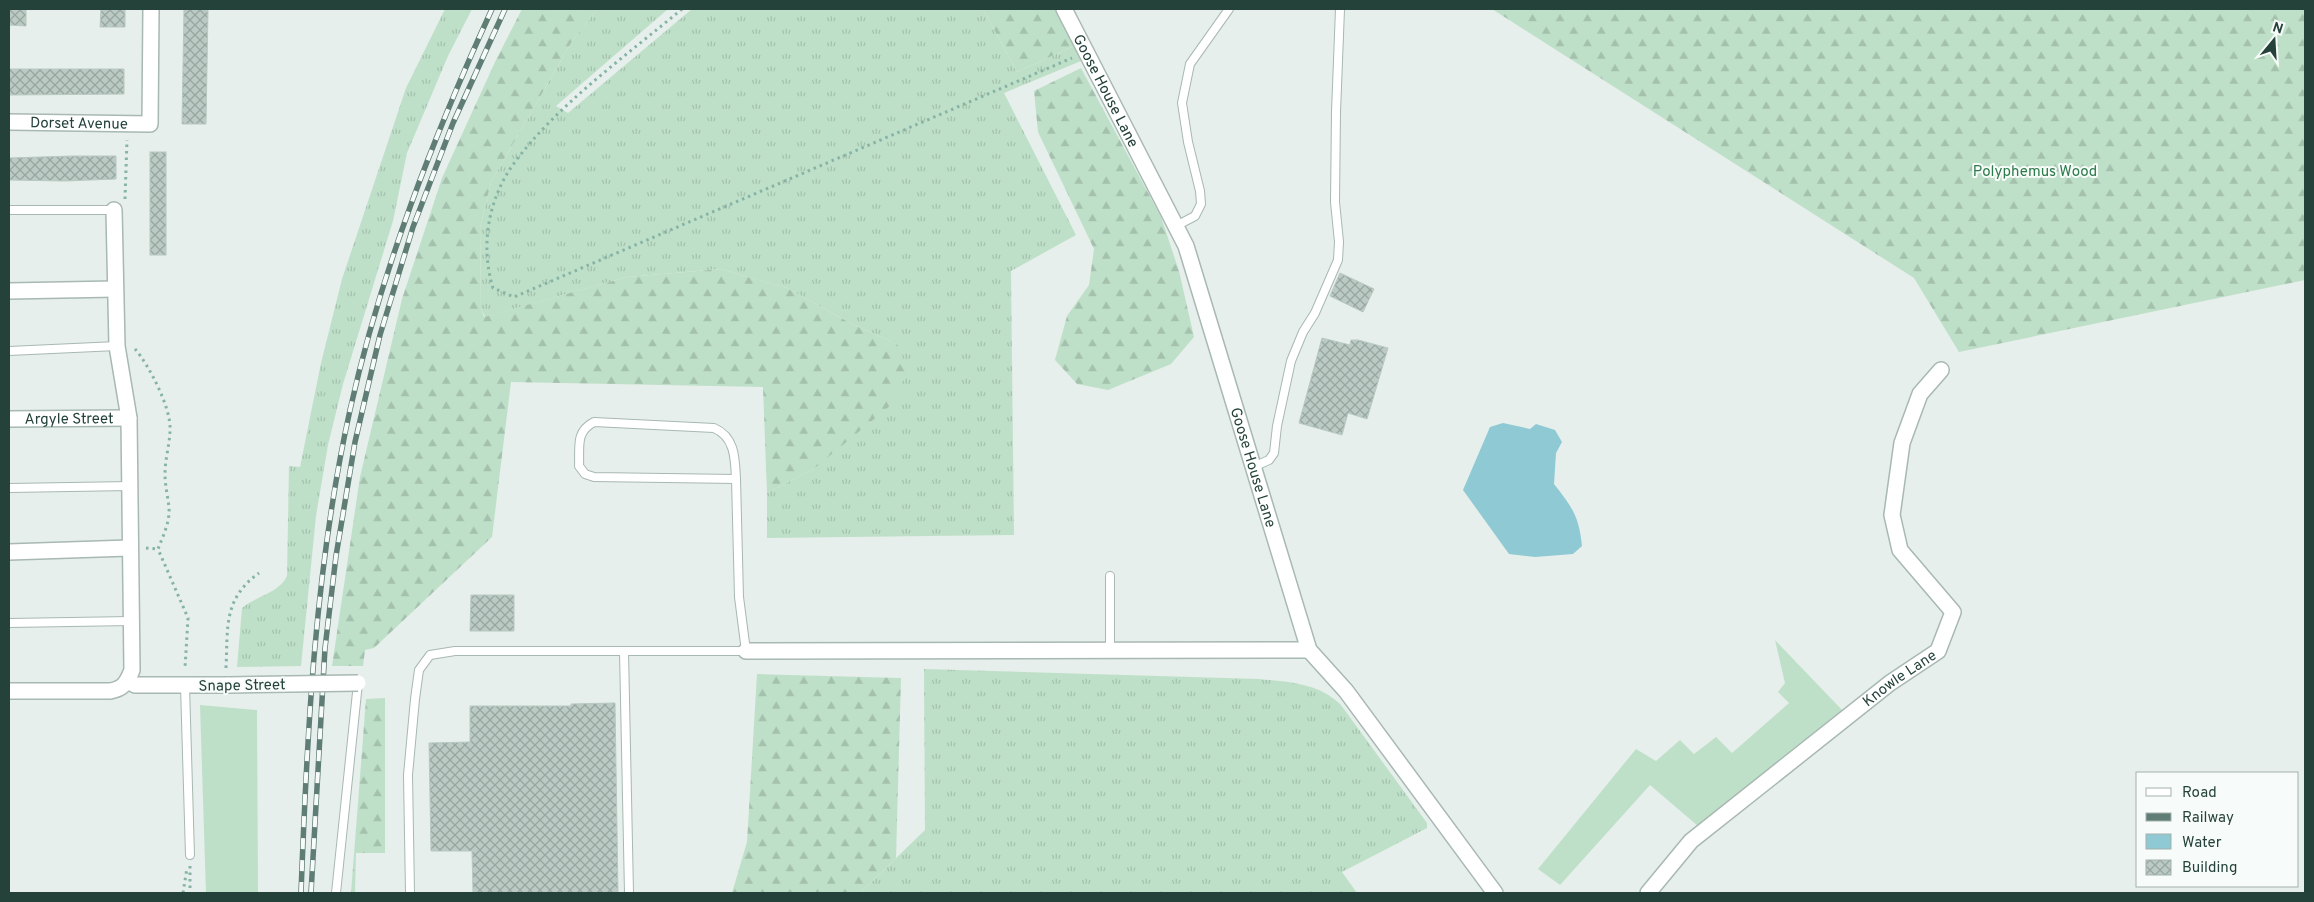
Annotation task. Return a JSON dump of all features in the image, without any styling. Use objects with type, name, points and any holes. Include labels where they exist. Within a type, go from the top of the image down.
[{"type":"street","name":"Dorset Avenue","points":[[9,122],[150,124],[151,9]]},
{"type":"street","name":"Goose House Lane","points":[[1064,9],[1186,246],[1309,650],[1346,691],[1495,893]]},
{"type":"street","points":[[114,210],[116,346],[129,418],[129,548],[132,670],[126,683]]},
{"type":"street","points":[[9,291],[115,289]]},
{"type":"street","name":"Knowle Lane","points":[[1648,893],[1691,841],[1890,683],[1938,651],[1953,612],[1900,550],[1892,514],[1902,443],[1920,394],[1941,370]]},
{"type":"street","name":"Argyle Street","points":[[9,419],[129,418]]},
{"type":"street","points":[[9,552],[129,548]]},
{"type":"street","points":[[746,650],[1309,650]]},
{"type":"street","name":"Snape Street","points":[[9,691],[110,691],[119,690],[126,683],[135,685],[228,686],[358,683]]},
{"type":"lane","points":[[1176,226],[1195,216],[1201,204],[1182,103],[1190,64],[1229,9]]},
{"type":"lane","points":[[1253,468],[1269,460],[1274,453],[1277,426],[1291,361],[1303,332],[1315,313],[1338,260],[1335,202],[1335,121],[1340,9]]},
{"type":"lane","points":[[9,210],[114,210]]},
{"type":"lane","points":[[9,350],[116,346]]},
{"type":"lane","points":[[410,893],[410,756],[419,670],[430,655],[455,651],[746,650],[739,597],[736,479],[730,441],[724,432],[714,428],[594,422],[584,427],[580,434],[579,466],[585,474],[594,477],[736,479]]},
{"type":"lane","points":[[9,488],[130,486]]},
{"type":"lane","points":[[1110,576],[1110,651]]},
{"type":"lane","points":[[9,623],[132,620]]},
{"type":"lane","points":[[624,651],[629,893]]},
{"type":"lane","points":[[336,893],[358,683]]},
{"type":"lane","points":[[185,686],[190,855]]},
{"type":"path","points":[[682,9],[580,94],[539,134],[514,163],[493,204],[486,240],[487,270],[493,288],[514,297],[1086,52]]},
{"type":"path","points":[[114,210],[124,209],[128,123]]},
{"type":"path","points":[[116,346],[134,348],[142,357],[167,409],[170,421],[165,470],[169,510],[158,549],[188,618],[185,686]]},
{"type":"path","points":[[228,686],[228,624],[231,604],[250,580],[259,573]]},
{"type":"path","points":[[182,893],[190,855]]},
{"type":"path","points":[[190,855],[190,893]]},
{"type":"green space","points":[[445,9],[472,9],[448,56],[407,153],[393,221],[343,384],[328,445],[316,516],[301,666],[237,667],[242,608],[279,586],[287,576],[289,466],[300,467],[321,363],[342,279],[406,88]]},
{"type":"green space","points":[[522,9],[597,9],[571,43],[491,182],[480,228],[481,308],[484,317],[627,277],[721,269],[787,288],[852,324],[897,344],[908,370],[891,405],[815,468],[767,493],[763,387],[511,382],[492,537],[374,648],[365,650],[363,666],[332,666],[360,477],[402,299],[442,178],[495,62]]},
{"type":"green space","points":[[597,9],[668,9],[556,106],[568,113],[692,9],[983,9],[1017,72],[1074,46],[1081,61],[1004,93],[1076,235],[1011,271],[1014,535],[767,538],[767,493],[815,468],[897,344],[852,324],[787,288],[721,269],[627,277],[485,317],[481,308],[480,228],[491,182],[571,43]]},
{"type":"green space","points":[[983,9],[1055,9],[1074,46],[1017,72]]},
{"type":"green space","name":"Polyphemus Wood","points":[[1492,9],[2305,9],[2305,280],[1959,352],[1914,278]]},
{"type":"green space","points":[[1081,68],[1161,217],[1179,271],[1194,337],[1171,364],[1108,390],[1077,384],[1055,360],[1067,316],[1089,285],[1094,249],[1038,132],[1034,91]]},
{"type":"green space","points":[[1775,640],[1844,712],[1698,826],[1650,785],[1560,885],[1538,869],[1636,749],[1656,761],[1680,740],[1694,754],[1716,737],[1732,753],[1789,703],[1778,692],[1785,683]]},
{"type":"green space","points":[[924,669],[1259,679],[1313,688],[1323,692],[1341,705],[1427,823],[1427,828],[1342,872],[1357,893],[860,893],[925,830]]},
{"type":"green space","points":[[757,674],[901,678],[896,858],[860,893],[732,893],[747,842]]},
{"type":"green space","points":[[385,698],[385,853],[356,853],[355,893],[351,893],[366,699]]},
{"type":"green space","points":[[200,705],[257,710],[258,893],[206,893]]},
{"type":"water","points":[[1503,423],[1530,429],[1536,424],[1555,430],[1562,442],[1556,453],[1554,484],[1577,519],[1582,546],[1573,554],[1535,557],[1509,554],[1463,490],[1490,427]]},
{"type":"building","points":[[9,9],[26,9],[26,26],[9,25]]},
{"type":"building","points":[[101,9],[125,9],[125,27],[100,27]]},
{"type":"building","points":[[184,9],[208,9],[206,124],[182,124]]},
{"type":"building","points":[[9,69],[124,69],[124,94],[9,95]]},
{"type":"building","points":[[150,152],[166,152],[166,255],[150,255]]},
{"type":"building","points":[[116,156],[116,179],[65,181],[9,180],[9,158]]},
{"type":"building","points":[[1340,273],[1374,289],[1363,312],[1330,296]]},
{"type":"building","points":[[1322,338],[1350,345],[1351,340],[1358,340],[1388,348],[1367,419],[1348,413],[1342,435],[1299,423]]},
{"type":"building","points":[[471,595],[514,595],[514,631],[470,631]]},
{"type":"building","points":[[615,703],[618,893],[473,893],[472,851],[431,851],[429,743],[470,742],[470,706],[571,706],[571,704]]},
{"type":"railway","points":[[301,893],[310,711],[321,590],[328,529],[350,410],[377,307],[410,206],[449,107],[492,9]]},
{"type":"railway","points":[[311,893],[325,648],[336,556],[355,442],[380,335],[413,227],[453,123],[505,9]]}]
